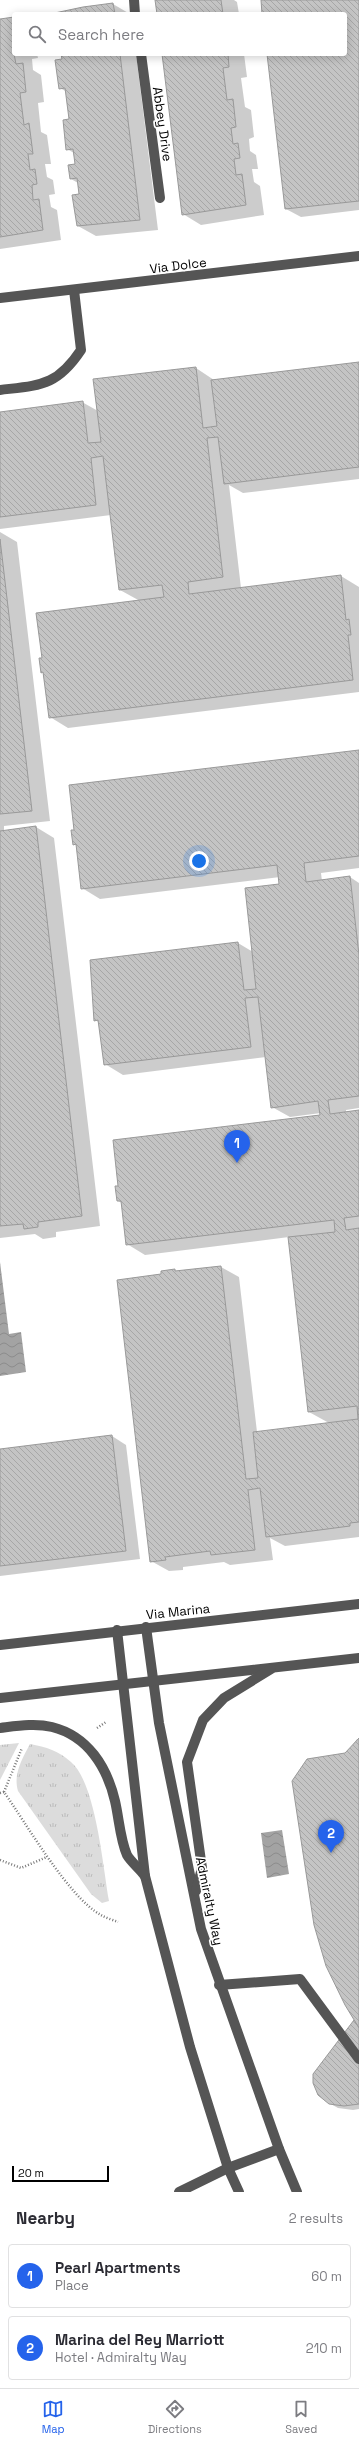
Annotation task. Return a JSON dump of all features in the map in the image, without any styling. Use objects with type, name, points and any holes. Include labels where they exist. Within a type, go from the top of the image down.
[{"type":"street","points":[[134,0],[135,12]]},
{"type":"street","name":"Abbey Drive","points":[[141,56],[160,198]]},
{"type":"street","name":"Via Dolce","points":[[0,298],[359,256]]},
{"type":"street","points":[[0,390],[38,385],[58,377],[71,365],[81,350],[74,290]]},
{"type":"street","name":"Via Marina","points":[[0,1645],[117,1630],[359,1604]]},
{"type":"street","name":"Admiralty Way","points":[[146,1627],[160,1723],[201,1929],[219,1985],[279,2149],[297,2192]]},
{"type":"street","points":[[117,1630],[125,1683],[145,1876],[190,2047],[228,2168],[238,2192]]},
{"type":"street","points":[[0,1698],[359,1658]]},
{"type":"street","points":[[195,1893],[202,1868],[187,1762],[203,1720],[224,1698],[274,1667]]},
{"type":"street","points":[[0,1728],[34,1725],[52,1727],[69,1734],[93,1753],[109,1777],[128,1855],[145,1876]]},
{"type":"street","points":[[219,1985],[300,1979],[359,2059]]},
{"type":"street","points":[[179,2192],[228,2168],[279,2149]]},
{"type":"path","points":[[4,1792],[24,1744]]},
{"type":"path","points":[[0,1793],[4,1792]]},
{"type":"path","points":[[4,1792],[47,1857],[93,1909],[100,1915],[118,1922]]},
{"type":"path","points":[[0,1860],[21,1868],[47,1857]]},
{"type":"green space","points":[[19,1743],[0,1780],[0,1745]]},
{"type":"green space","points":[[30,1744],[57,1752],[71,1762],[80,1773],[87,1788],[97,1827],[109,1901],[102,1903],[91,1894],[18,1791],[17,1773],[21,1761]]},
{"type":"water","points":[[0,1262],[9,1334],[21,1332],[26,1372],[0,1376]]},
{"type":"water","points":[[282,1830],[289,1874],[267,1878],[261,1833]]},
{"type":"building","points":[[155,0],[221,0],[223,12],[157,12]]},
{"type":"building","points":[[261,0],[359,0],[359,201],[285,209],[267,56],[347,56],[347,12],[262,12]]},
{"type":"building","points":[[113,3],[115,12],[59,12]]},
{"type":"building","points":[[12,17],[12,56],[14,56],[16,64],[23,63],[26,92],[20,93],[24,125],[29,123],[33,154],[28,154],[30,170],[35,169],[37,184],[32,185],[33,200],[39,199],[43,230],[0,237],[0,19]]},
{"type":"building","points":[[61,56],[120,56],[140,220],[77,226],[72,195],[79,194],[77,178],[70,179],[68,165],[75,164],[73,149],[66,150],[63,120],[69,119],[65,88],[59,89],[55,60],[62,59]]},
{"type":"building","points":[[162,56],[228,56],[229,67],[223,68],[227,100],[233,99],[236,127],[231,128],[233,144],[238,143],[240,158],[234,159],[236,175],[242,174],[246,205],[182,215]]},
{"type":"building","points":[[359,362],[359,467],[224,484],[218,437],[207,438],[223,577],[188,582],[189,594],[341,575],[346,620],[349,619],[351,635],[348,635],[353,680],[49,718],[43,672],[41,673],[39,658],[42,658],[36,613],[164,597],[162,585],[119,590],[103,456],[91,458],[96,505],[0,517],[0,412],[83,401],[88,443],[101,442],[93,379],[196,367],[203,428],[217,426],[211,380]]},
{"type":"building","points":[[0,539],[32,811],[0,814]]},
{"type":"building","points":[[359,750],[359,856],[304,863],[306,882],[350,876],[359,955],[359,1096],[328,1100],[330,1114],[359,1110],[359,1216],[344,1218],[346,1230],[359,1228],[359,1522],[350,1523],[350,1526],[266,1537],[260,1488],[248,1490],[255,1550],[211,1555],[210,1551],[165,1557],[166,1560],[150,1562],[117,1280],[161,1274],[161,1271],[175,1269],[175,1271],[221,1266],[246,1479],[258,1478],[253,1432],[358,1419],[357,1406],[308,1412],[288,1237],[335,1232],[334,1220],[126,1245],[121,1201],[117,1201],[115,1186],[118,1186],[113,1140],[320,1115],[318,1101],[271,1108],[258,997],[245,998],[251,1047],[104,1065],[98,1020],[94,1021],[90,960],[238,942],[244,990],[256,989],[245,888],[279,884],[277,865],[81,889],[76,844],[73,845],[71,830],[74,830],[69,785]]},
{"type":"building","points":[[36,826],[82,1216],[38,1222],[38,1227],[24,1229],[23,1224],[0,1226],[0,831]]},
{"type":"building","points":[[112,1435],[126,1551],[0,1566],[0,1449]]},
{"type":"building","points":[[359,1738],[359,2028],[345,2005],[326,1966],[314,1925],[292,1781],[307,1759],[345,1753]]},
{"type":"building","points":[[354,2020],[359,2028],[359,2104],[344,2106],[329,2104],[318,2095],[313,2083],[313,2074]]},
{"type":"place","name":"Pearl Apartments","points":[[237,1163]]},
{"type":"place","name":"Marina del Rey Marriott","points":[[331,1853]]}]
